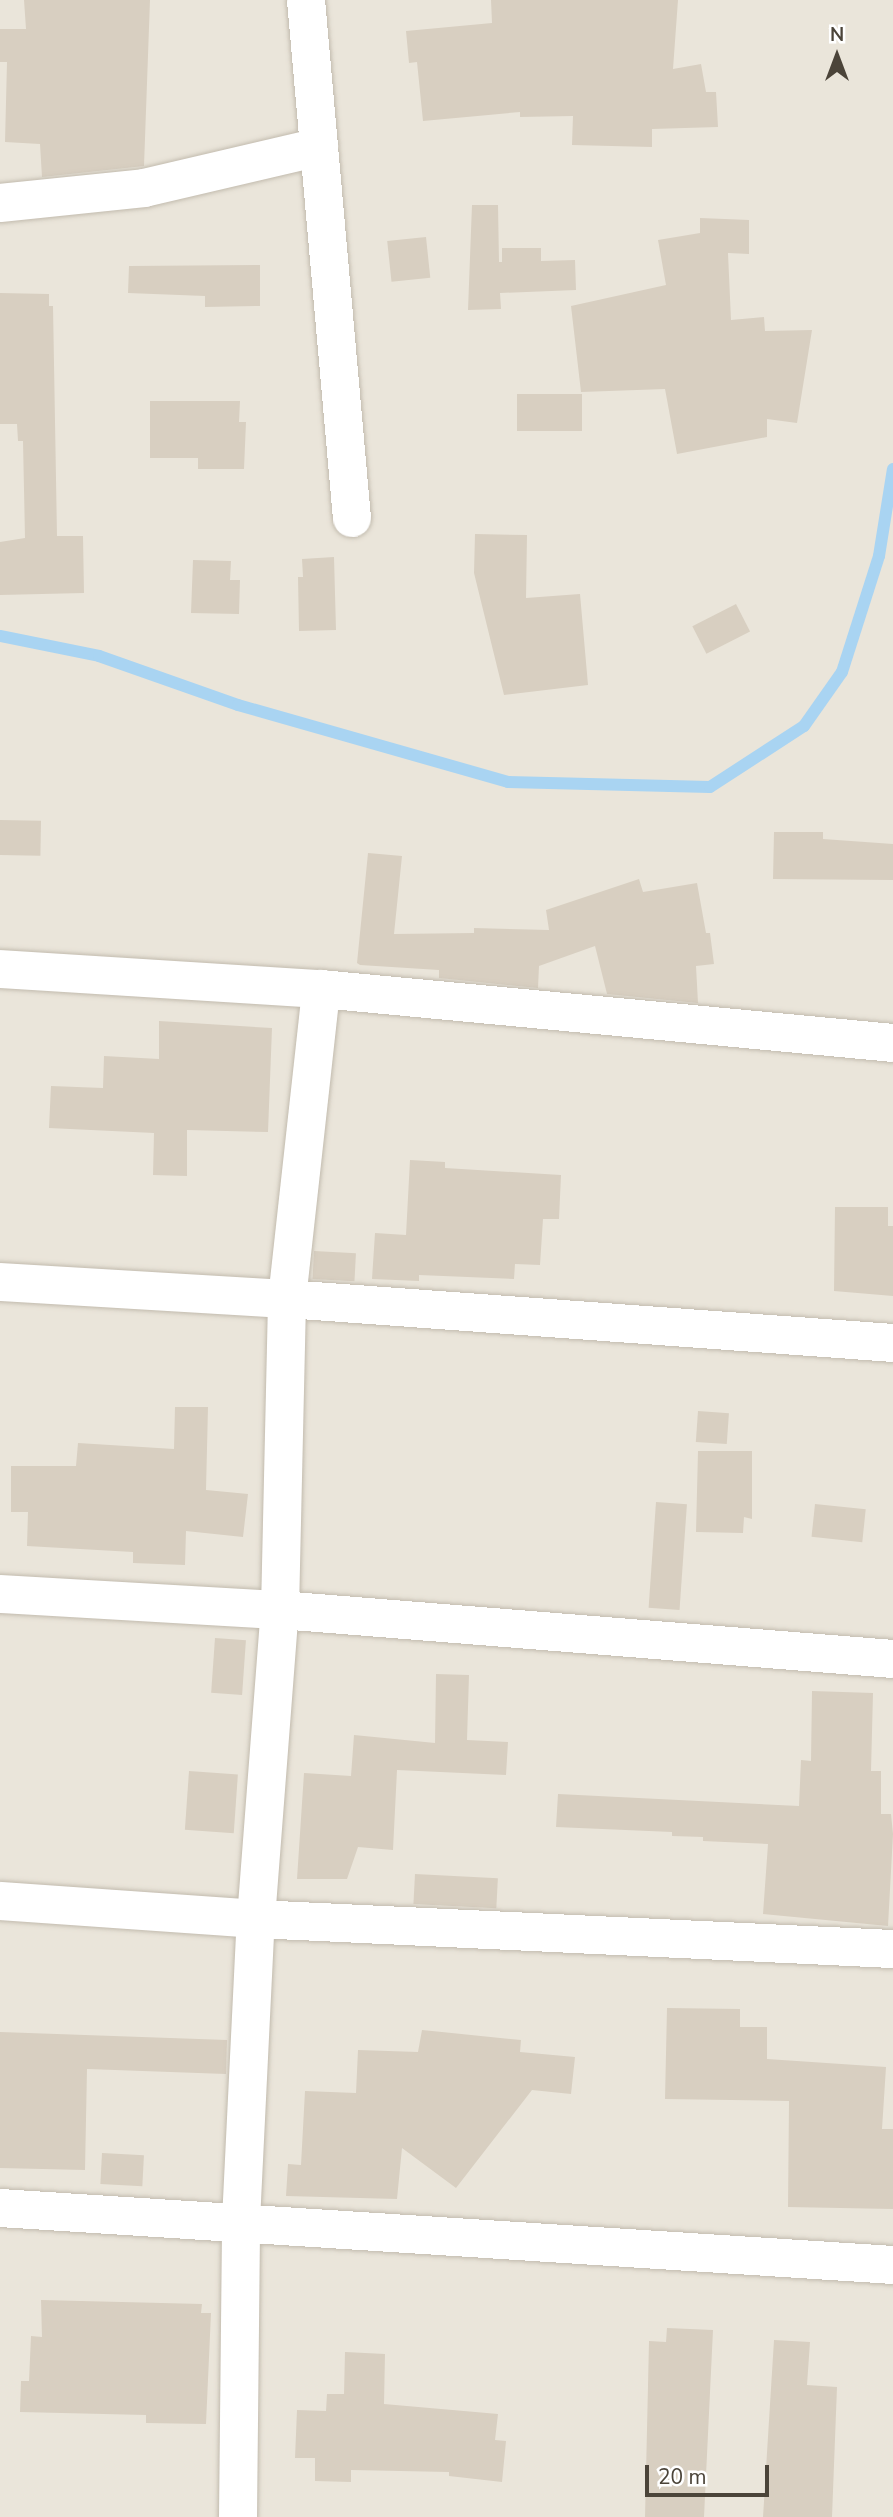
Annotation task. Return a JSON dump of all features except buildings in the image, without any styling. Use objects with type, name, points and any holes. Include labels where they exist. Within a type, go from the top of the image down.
[{"type":"street","points":[[306,0],[352,519]]},
{"type":"street","points":[[0,203],[144,188],[319,147]]},
{"type":"street","points":[[0,969],[321,989],[893,1043]]},
{"type":"street","points":[[237,2517],[241,2221],[256,1919],[280,1610],[287,1299],[321,989]]},
{"type":"street","points":[[0,1282],[287,1299],[893,1343]]},
{"type":"street","points":[[0,1594],[280,1610],[893,1659]]},
{"type":"street","points":[[0,1901],[256,1919],[893,1949]]},
{"type":"street","points":[[0,2208],[241,2221],[893,2265]]},
{"type":"shaded area","points":[[0,0],[893,0],[893,2517],[0,2517]]},
{"type":"waterway","points":[[0,636],[99,656],[238,705],[508,782],[710,787],[804,726],[842,672],[879,556],[893,469]]}]
